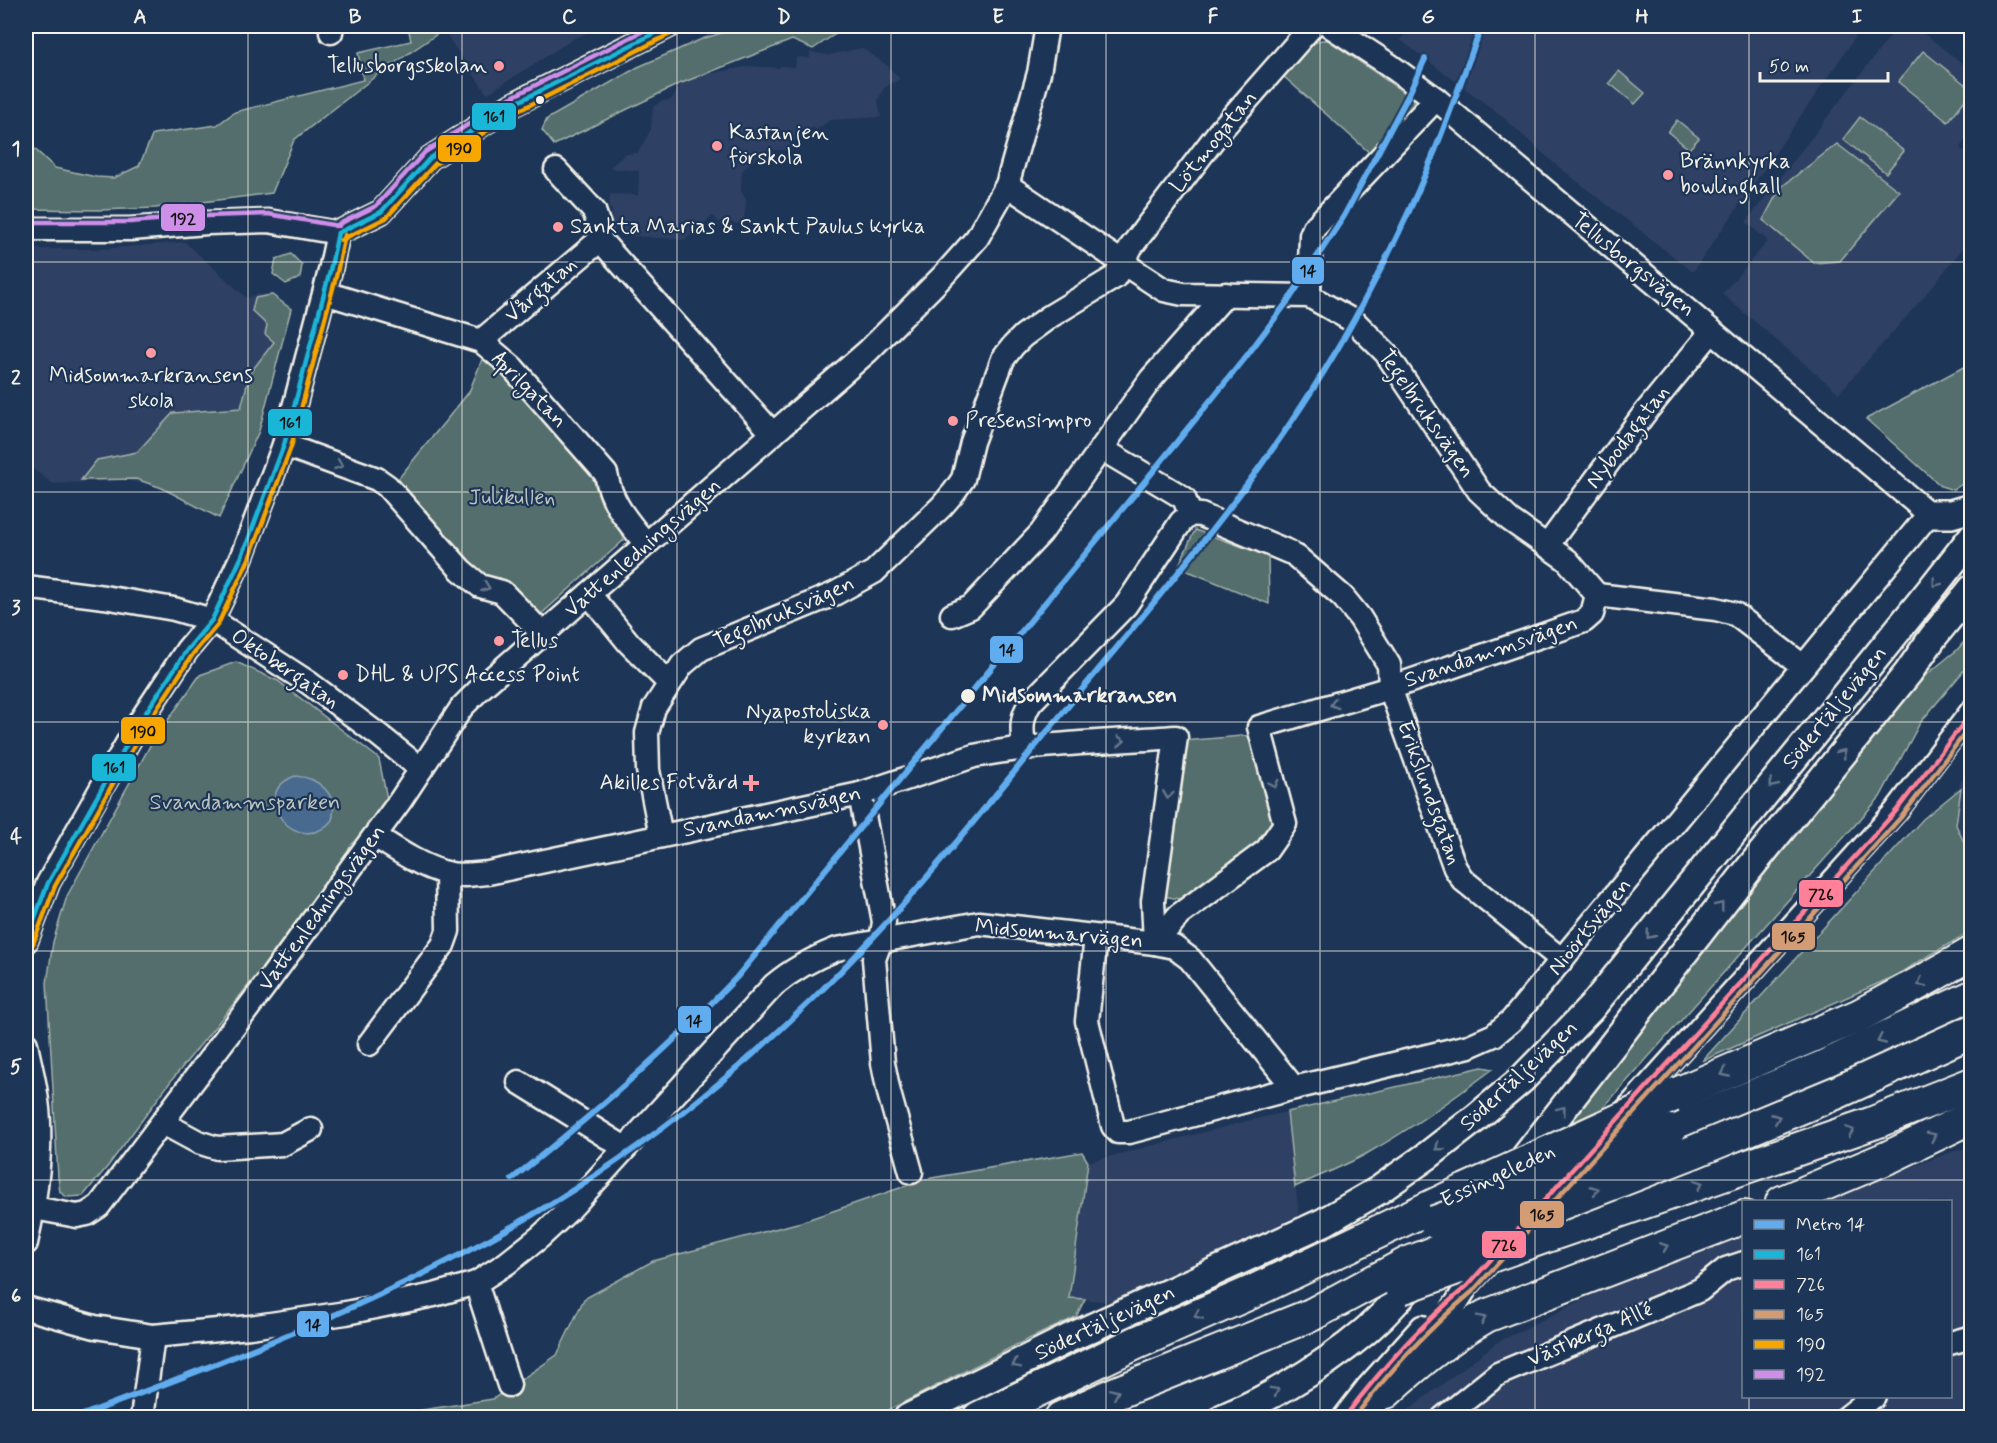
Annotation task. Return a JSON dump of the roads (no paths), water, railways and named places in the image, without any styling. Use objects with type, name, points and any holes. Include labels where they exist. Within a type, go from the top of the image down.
[{"type":"highway","name":"Essingeleden","points":[[1252,1292],[1466,1190],[1672,1096],[1858,1016],[1971,953]]},
{"type":"highway","points":[[1252,1292],[1540,1183],[1669,1131],[1823,1067],[1971,997]]},
{"type":"highway","points":[[1311,1315],[1406,1264],[1828,1097],[1971,1032]]},
{"type":"highway","points":[[1062,1418],[1116,1393],[1311,1315],[1412,1284],[1873,1123],[1971,1084]]},
{"type":"highway","points":[[1787,1200],[1889,1157],[1971,1117]]},
{"type":"highway","points":[[1386,1392],[1435,1349],[1459,1331],[1486,1316],[1742,1216]]},
{"type":"highway","name":"Södertäljevägen","points":[[979,1418],[1126,1348],[1252,1292]]},
{"type":"main road","points":[[1929,514],[1951,514],[1971,508]]},
{"type":"main road","name":"Södertäljevägen","points":[[908,1418],[1069,1338],[1324,1222],[1379,1190],[1476,1118],[1521,1080],[1591,1008],[1971,537]]},
{"type":"main road","name":"Södertäljevägen","points":[[1223,1418],[1308,1372],[1372,1324],[1491,1200],[1749,870],[1908,673],[1971,589]]},
{"type":"street","points":[[26,230],[129,228],[268,221],[338,233],[381,212],[430,158],[512,105],[669,26]]},
{"type":"street","name":"Vattenledningsvägen","points":[[34,1208],[76,1216],[87,1214],[99,1206],[375,836],[462,707],[482,687],[868,351],[943,276],[977,238],[1007,185],[1039,73],[1047,26]]},
{"type":"street","name":"Lötmogatan","points":[[1123,263],[1131,247],[1219,132],[1312,26]]},
{"type":"street","name":"Tellusborgsvägen","points":[[1330,26],[1436,99],[1929,514]]},
{"type":"street","points":[[1309,296],[1311,235],[1314,228],[1436,99]]},
{"type":"street","points":[[556,170],[594,211],[599,226],[600,240],[773,434]]},
{"type":"street","points":[[1007,185],[1123,263]]},
{"type":"street","points":[[26,941],[48,883],[139,723],[187,650],[212,621],[242,556],[284,445],[325,293],[338,233]]},
{"type":"street","name":"Vårgatan","points":[[481,341],[600,240]]},
{"type":"street","name":"Tegelbruksvägen","points":[[661,836],[648,770],[647,733],[654,708],[682,665],[701,649],[834,594],[874,572],[893,555],[942,506],[963,479],[972,442],[1003,359],[1013,346],[1049,317],[1115,277],[1123,263],[1164,290],[1184,294],[1309,296],[1355,322],[1386,353],[1479,491],[1510,520],[1567,560],[1597,595]]},
{"type":"street","name":"Aprilgatan","points":[[325,293],[481,341],[512,367],[606,474],[609,492],[618,510],[646,544]]},
{"type":"street","points":[[952,615],[971,607],[1041,533],[1151,379],[1226,294]]},
{"type":"street","name":"Nybodagatan","points":[[1547,546],[1644,414],[1712,331]]},
{"type":"street","points":[[284,445],[377,479],[387,486],[460,570],[480,586],[502,592],[544,635]]},
{"type":"street","points":[[1024,748],[1021,723],[1023,713],[1030,702],[1126,605],[1181,522],[1190,514],[1184,498],[1102,449]]},
{"type":"street","name":"Erikslundsgatan","points":[[1190,514],[1201,515],[1293,554],[1343,597],[1360,618],[1389,665],[1390,688],[1455,868],[1463,880],[1562,960]]},
{"type":"street","name":"Nioörtsvägen","points":[[1096,937],[1087,1021],[1113,1125],[1118,1132],[1128,1132],[1294,1088],[1433,1056],[1469,1046],[1494,1035],[1512,1020],[1929,514]]},
{"type":"street","name":"Oktobergatan","points":[[26,587],[174,609],[212,621],[309,683],[421,770]]},
{"type":"street","points":[[589,594],[629,643],[669,682]]},
{"type":"street","name":"Svandammsvägen","points":[[1155,943],[1179,915],[1266,850],[1285,824],[1259,727],[1390,688],[1584,621],[1592,614],[1597,595],[1716,609],[1735,614],[1803,666]]},
{"type":"street","points":[[1344,1418],[1418,1331],[1440,1307],[1467,1286],[1896,811],[1971,711]]},
{"type":"street","name":"Svandammsvägen","points":[[375,836],[406,855],[447,873],[461,875],[488,873],[860,794],[974,756],[1024,748],[1176,737],[1153,901],[1155,943]]},
{"type":"street","points":[[860,794],[884,922],[881,940],[874,959],[883,1063],[911,1172]]},
{"type":"street","points":[[369,1044],[443,945],[448,931],[447,873]]},
{"type":"street","name":"Midsommarvägen","points":[[26,1308],[95,1327],[153,1336],[250,1327],[346,1313],[434,1295],[476,1283],[540,1238],[570,1209],[774,985],[819,956],[837,949],[881,940],[979,923],[1174,947],[1190,959],[1294,1088]]},
{"type":"street","points":[[26,1044],[37,1096],[38,1146],[34,1208],[26,1243]]},
{"type":"street","points":[[519,1082],[625,1148]]},
{"type":"street","points":[[163,1123],[198,1142],[217,1148],[283,1144],[311,1129]]},
{"type":"street","name":"Västberga Allé","points":[[1443,1418],[1498,1374],[1700,1290],[1726,1269],[1742,1263]]},
{"type":"street","points":[[476,1283],[509,1385]]},
{"type":"street","points":[[1365,1418],[1413,1356],[1449,1315],[1467,1286]]},
{"type":"street","points":[[142,1418],[153,1336]]},
{"type":"street","points":[[1952,1342],[1971,1337]]},
{"type":"street","points":[[1846,1418],[1871,1398]]},
{"type":"metro line","name":"14","points":[[75,1418],[343,1311],[472,1249],[535,1213],[596,1175],[714,1088],[823,989],[890,919],[961,837],[1188,561],[1293,419],[1355,318],[1402,227],[1434,152],[1482,26]]},
{"type":"metro line","name":"14","points":[[512,1179],[628,1082],[737,977],[1133,496],[1245,358],[1288,301],[1344,216],[1408,96],[1425,59]]},
{"type":"place","name":"Tellusborgsskolan","points":[[499,66]]},
{"type":"place","name":"Kastanjen förskola","points":[[717,146]]},
{"type":"place","name":"Brännkyrka bowlinghall","points":[[1668,175]]},
{"type":"place","name":"Sankta Marias & Sankt Paulus kyrka","points":[[558,227]]},
{"type":"place","name":"Midsommarkransens skola","points":[[151,353]]},
{"type":"place","name":"Presensimpro","points":[[953,421]]},
{"type":"place","name":"Tellus","points":[[499,641]]},
{"type":"place","name":"DHL & UPS Access Point","points":[[343,675]]},
{"type":"place","name":"Midsommarkransen","points":[[968,696]]},
{"type":"place","name":"Nyapostoliska kyrkan","points":[[883,725]]},
{"type":"place","name":"Akilles Fotvård","points":[[751,783]]},
{"type":"park label","name":"Julikullen","points":[[512,498]]},
{"type":"park label","name":"Svandammsparken","points":[[245,803]]}]
